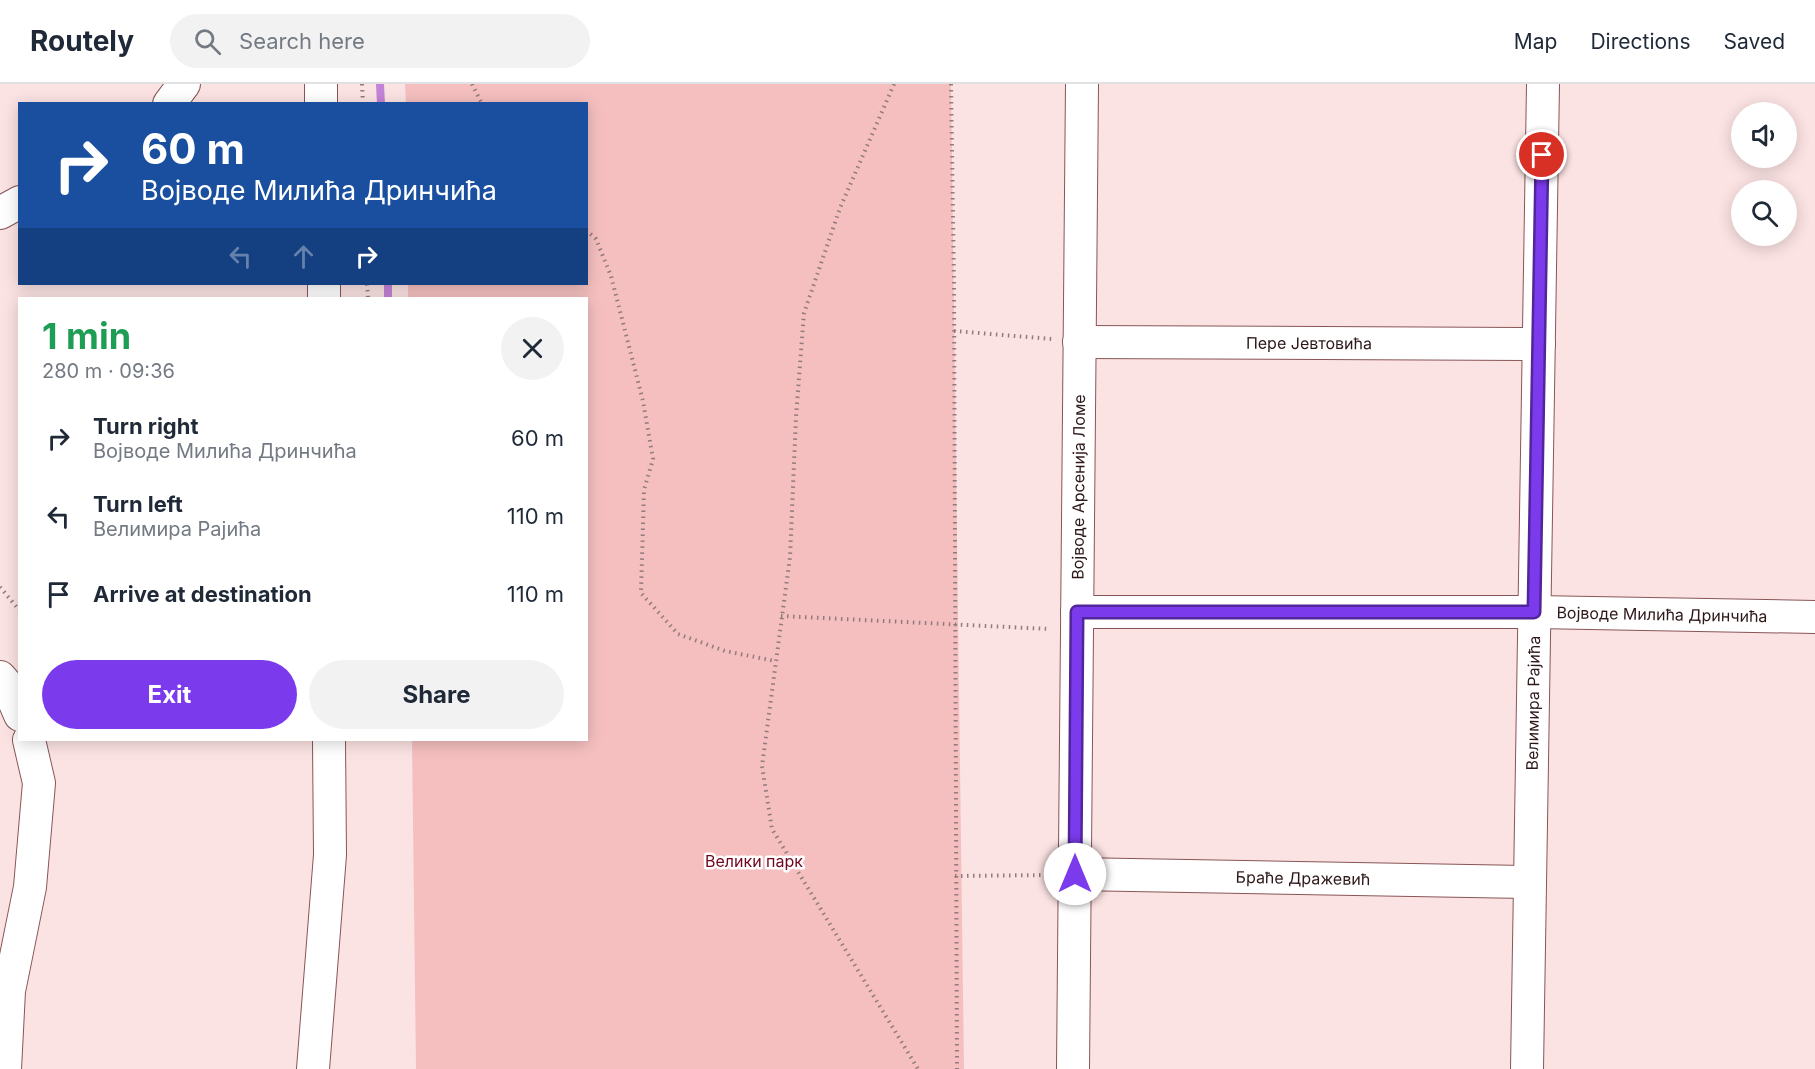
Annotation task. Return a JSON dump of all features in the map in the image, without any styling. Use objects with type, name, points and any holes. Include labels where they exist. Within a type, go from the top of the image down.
[{"type":"street","points":[[170,102],[184,84]]},
{"type":"street","points":[[321,84],[321,102]]},
{"type":"street","name":"Војводе Арсенија Ломе","points":[[1073,1069],[1082,84]]},
{"type":"street","name":"Велимира Рајића","points":[[1527,1069],[1543,84]]},
{"type":"street","points":[[0,213],[18,203]]},
{"type":"street","name":"Пере Јевтовића","points":[[1079,342],[1539,344]]},
{"type":"street","name":"Војводе Милића Дринчића","points":[[1077,621],[1534,612],[1815,617]]},
{"type":"street","points":[[0,677],[7,685],[18,710]]},
{"type":"street","points":[[5,1069],[9,991],[30,887],[39,783],[29,741]]},
{"type":"street","points":[[313,1069],[330,855],[329,741]]},
{"type":"street","name":"Браће Дражевић","points":[[1075,874],[1530,882]]},
{"type":"path","points":[[362,84],[363,102]]},
{"type":"path","points":[[472,84],[481,102]]},
{"type":"path","points":[[894,84],[840,208],[804,313],[796,417],[790,557],[762,766],[772,829],[918,1069]]},
{"type":"path","points":[[951,84],[957,1069]]},
{"type":"path","points":[[588,232],[596,239],[611,276],[643,401],[653,459],[644,490],[641,593],[678,633],[725,651],[775,661]]},
{"type":"path","points":[[954,332],[1079,342]]},
{"type":"path","points":[[0,587],[18,609]]},
{"type":"path","points":[[781,616],[955,624],[1077,621]]},
{"type":"path","points":[[955,876],[1075,874]]},
{"type":"green space","name":"Велики парк","points":[[405,84],[951,84],[964,1069],[416,1069],[412,741],[588,741],[588,297],[408,297],[408,285],[588,285],[588,102],[406,102]]},
{"type":"waterway","points":[[380,84],[381,102]]},
{"type":"waterway","points":[[388,285],[388,297]]},
{"type":"route","points":[[1075,874],[1077,612],[1534,612],[1542,155]]}]
